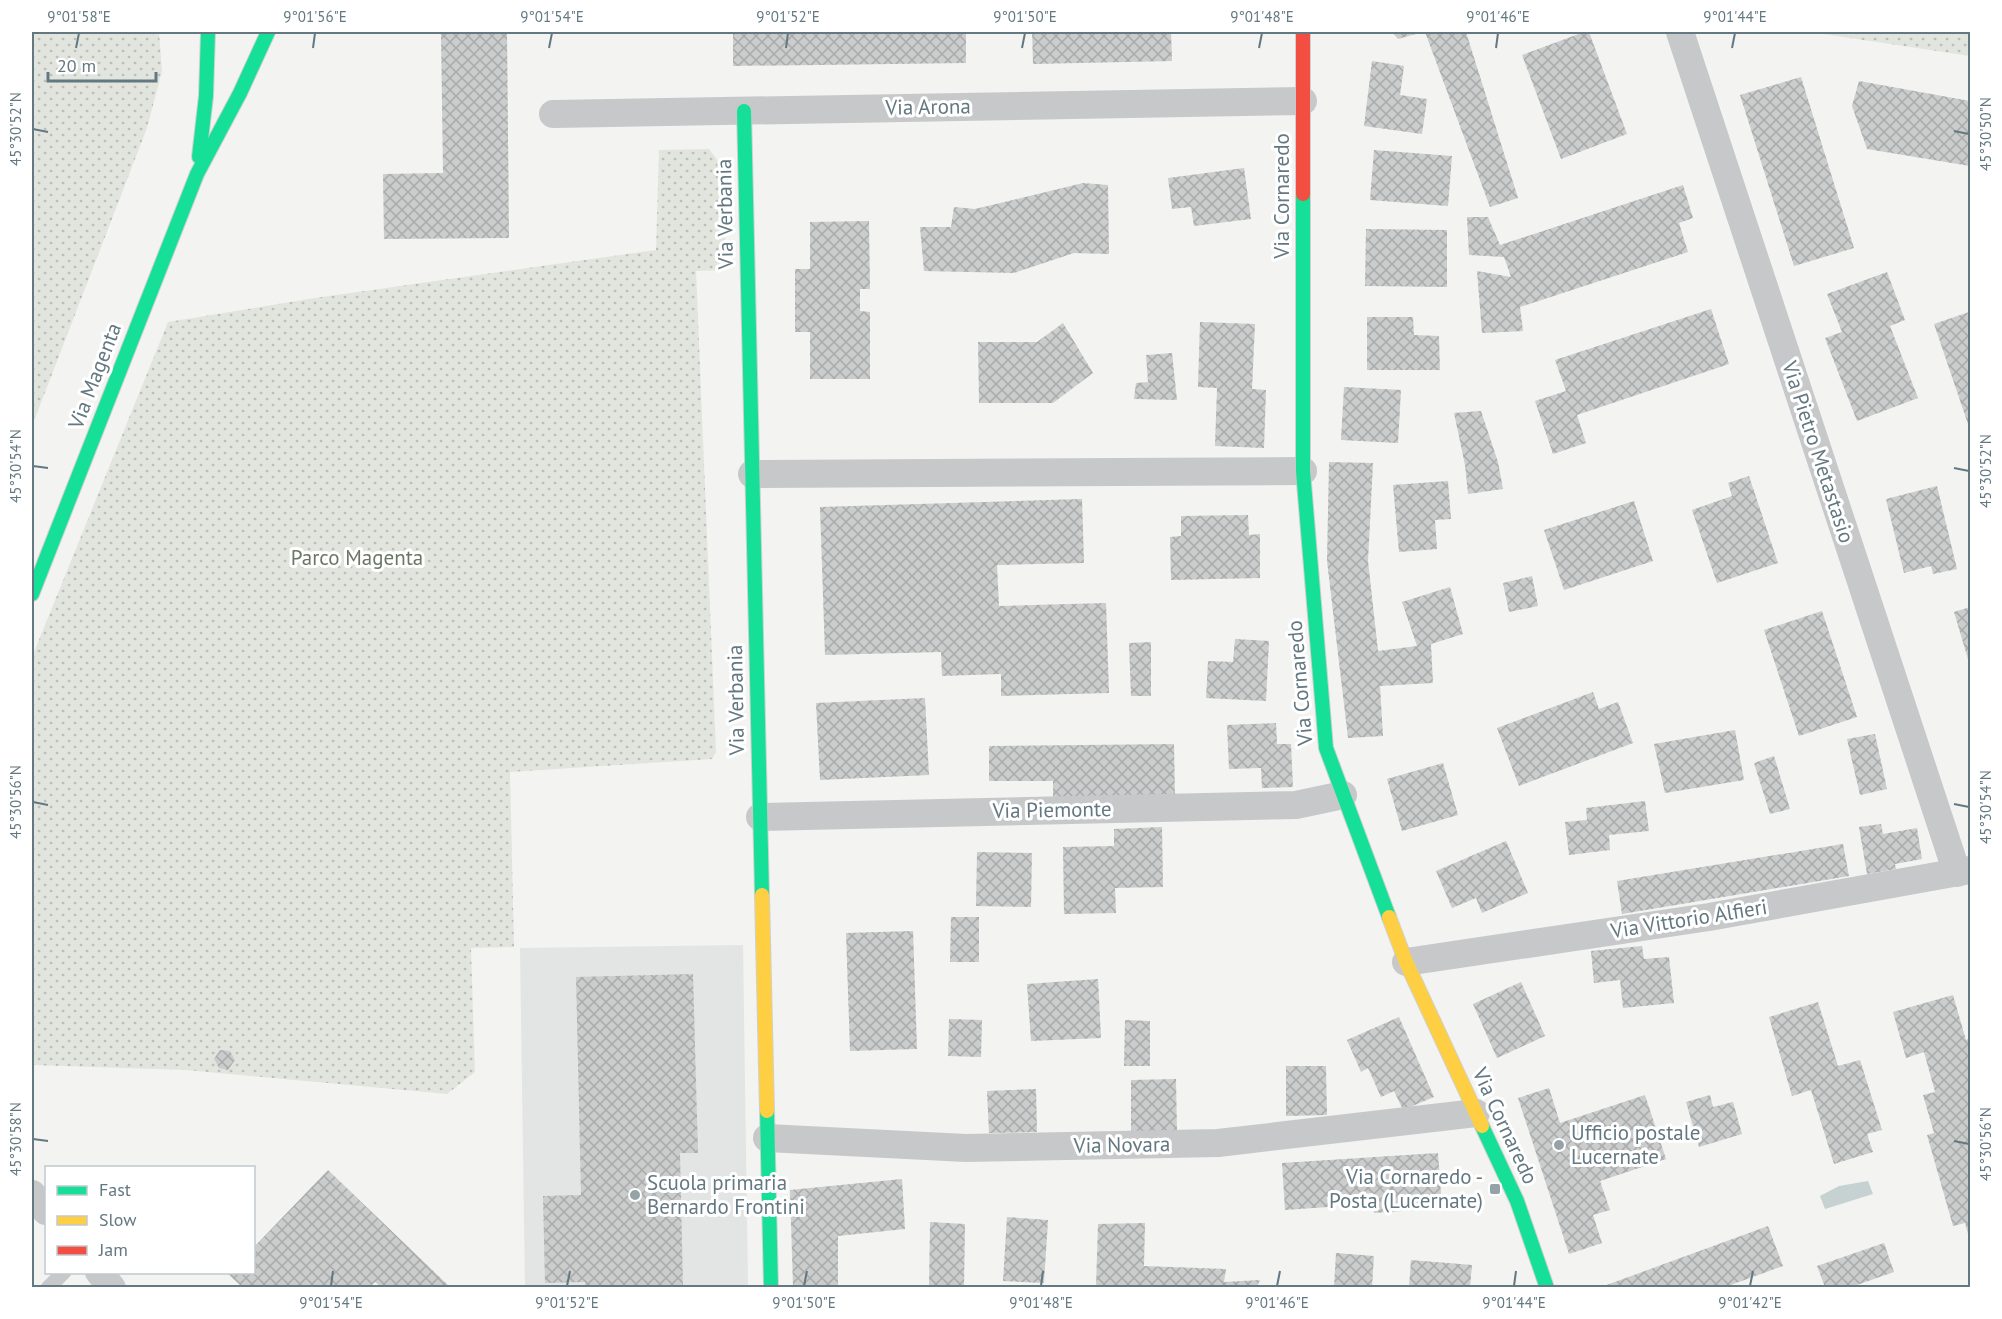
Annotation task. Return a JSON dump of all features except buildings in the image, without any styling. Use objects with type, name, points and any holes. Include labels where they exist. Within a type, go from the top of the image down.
[{"type":"street","name":"Via Magenta","points":[[197,174],[206,96],[208,32]]},
{"type":"street","name":"Via Magenta","points":[[32,594],[197,174],[240,93],[268,32]]},
{"type":"street","name":"Via Cornaredo","points":[[1303,32],[1303,471],[1326,748],[1406,962],[1517,1201],[1547,1287]]},
{"type":"street","name":"Via Pietro Metastasio","points":[[1680,32],[1964,872]]},
{"type":"street","name":"Via Arona","points":[[553,114],[1303,102]]},
{"type":"street","name":"Via Verbania","points":[[744,111],[771,1287]]},
{"type":"street","points":[[752,474],[1303,471]]},
{"type":"street","name":"Via Piemonte","points":[[760,817],[1296,805],[1343,795]]},
{"type":"street","name":"Via Vittorio Alfieri","points":[[1406,962],[1709,917],[1964,872]]},
{"type":"street","name":"Via Novara","points":[[767,1138],[966,1148],[1218,1143],[1476,1113]]},
{"type":"street","points":[[32,1194],[45,1210]]},
{"type":"street","points":[[101,1274],[112,1287]]},
{"type":"lane","points":[[48,1287],[62,1274]]},
{"type":"shaded area","name":"Scuola primaria Bernardo Frontini","points":[[743,945],[748,1287],[525,1287],[520,948]]},
{"type":"shaded area","points":[[1868,1181],[1873,1194],[1825,1209],[1820,1196],[1839,1186]]},
{"type":"green space","points":[[32,32],[159,32],[162,71],[147,128],[32,426]]},
{"type":"green space","points":[[1810,32],[1970,32],[1970,56]]},
{"type":"green space","name":"Parco Magenta","points":[[709,149],[726,172],[725,270],[696,271],[716,752],[712,759],[510,772],[514,947],[471,948],[475,1072],[447,1094],[186,1070],[32,1065],[32,657],[168,322],[315,298],[656,250],[659,150]]},
{"type":"traffic: fast","points":[[199,157],[206,96],[208,32]]},
{"type":"traffic: fast","points":[[32,594],[197,174],[240,93],[268,32]]},
{"type":"traffic: fast","points":[[744,111],[762,895]]},
{"type":"traffic: fast","points":[[1303,194],[1303,471],[1326,748],[1389,917]]},
{"type":"traffic: fast","points":[[767,1111],[771,1288]]},
{"type":"traffic: fast","points":[[1482,1126],[1517,1201],[1547,1288]]},
{"type":"traffic: slow","points":[[762,895],[767,1111]]},
{"type":"traffic: slow","points":[[1389,917],[1406,962],[1482,1126]]},
{"type":"traffic: jam","points":[[1303,32],[1303,194]]},
{"type":"place","name":"Ufficio postale Lucernate","points":[[1559,1145]]},
{"type":"place","name":"Via Cornaredo - Posta (Lucernate)","points":[[1495,1189]]},
{"type":"place","name":"Scuola primaria Bernardo Frontini","points":[[635,1195]]}]
